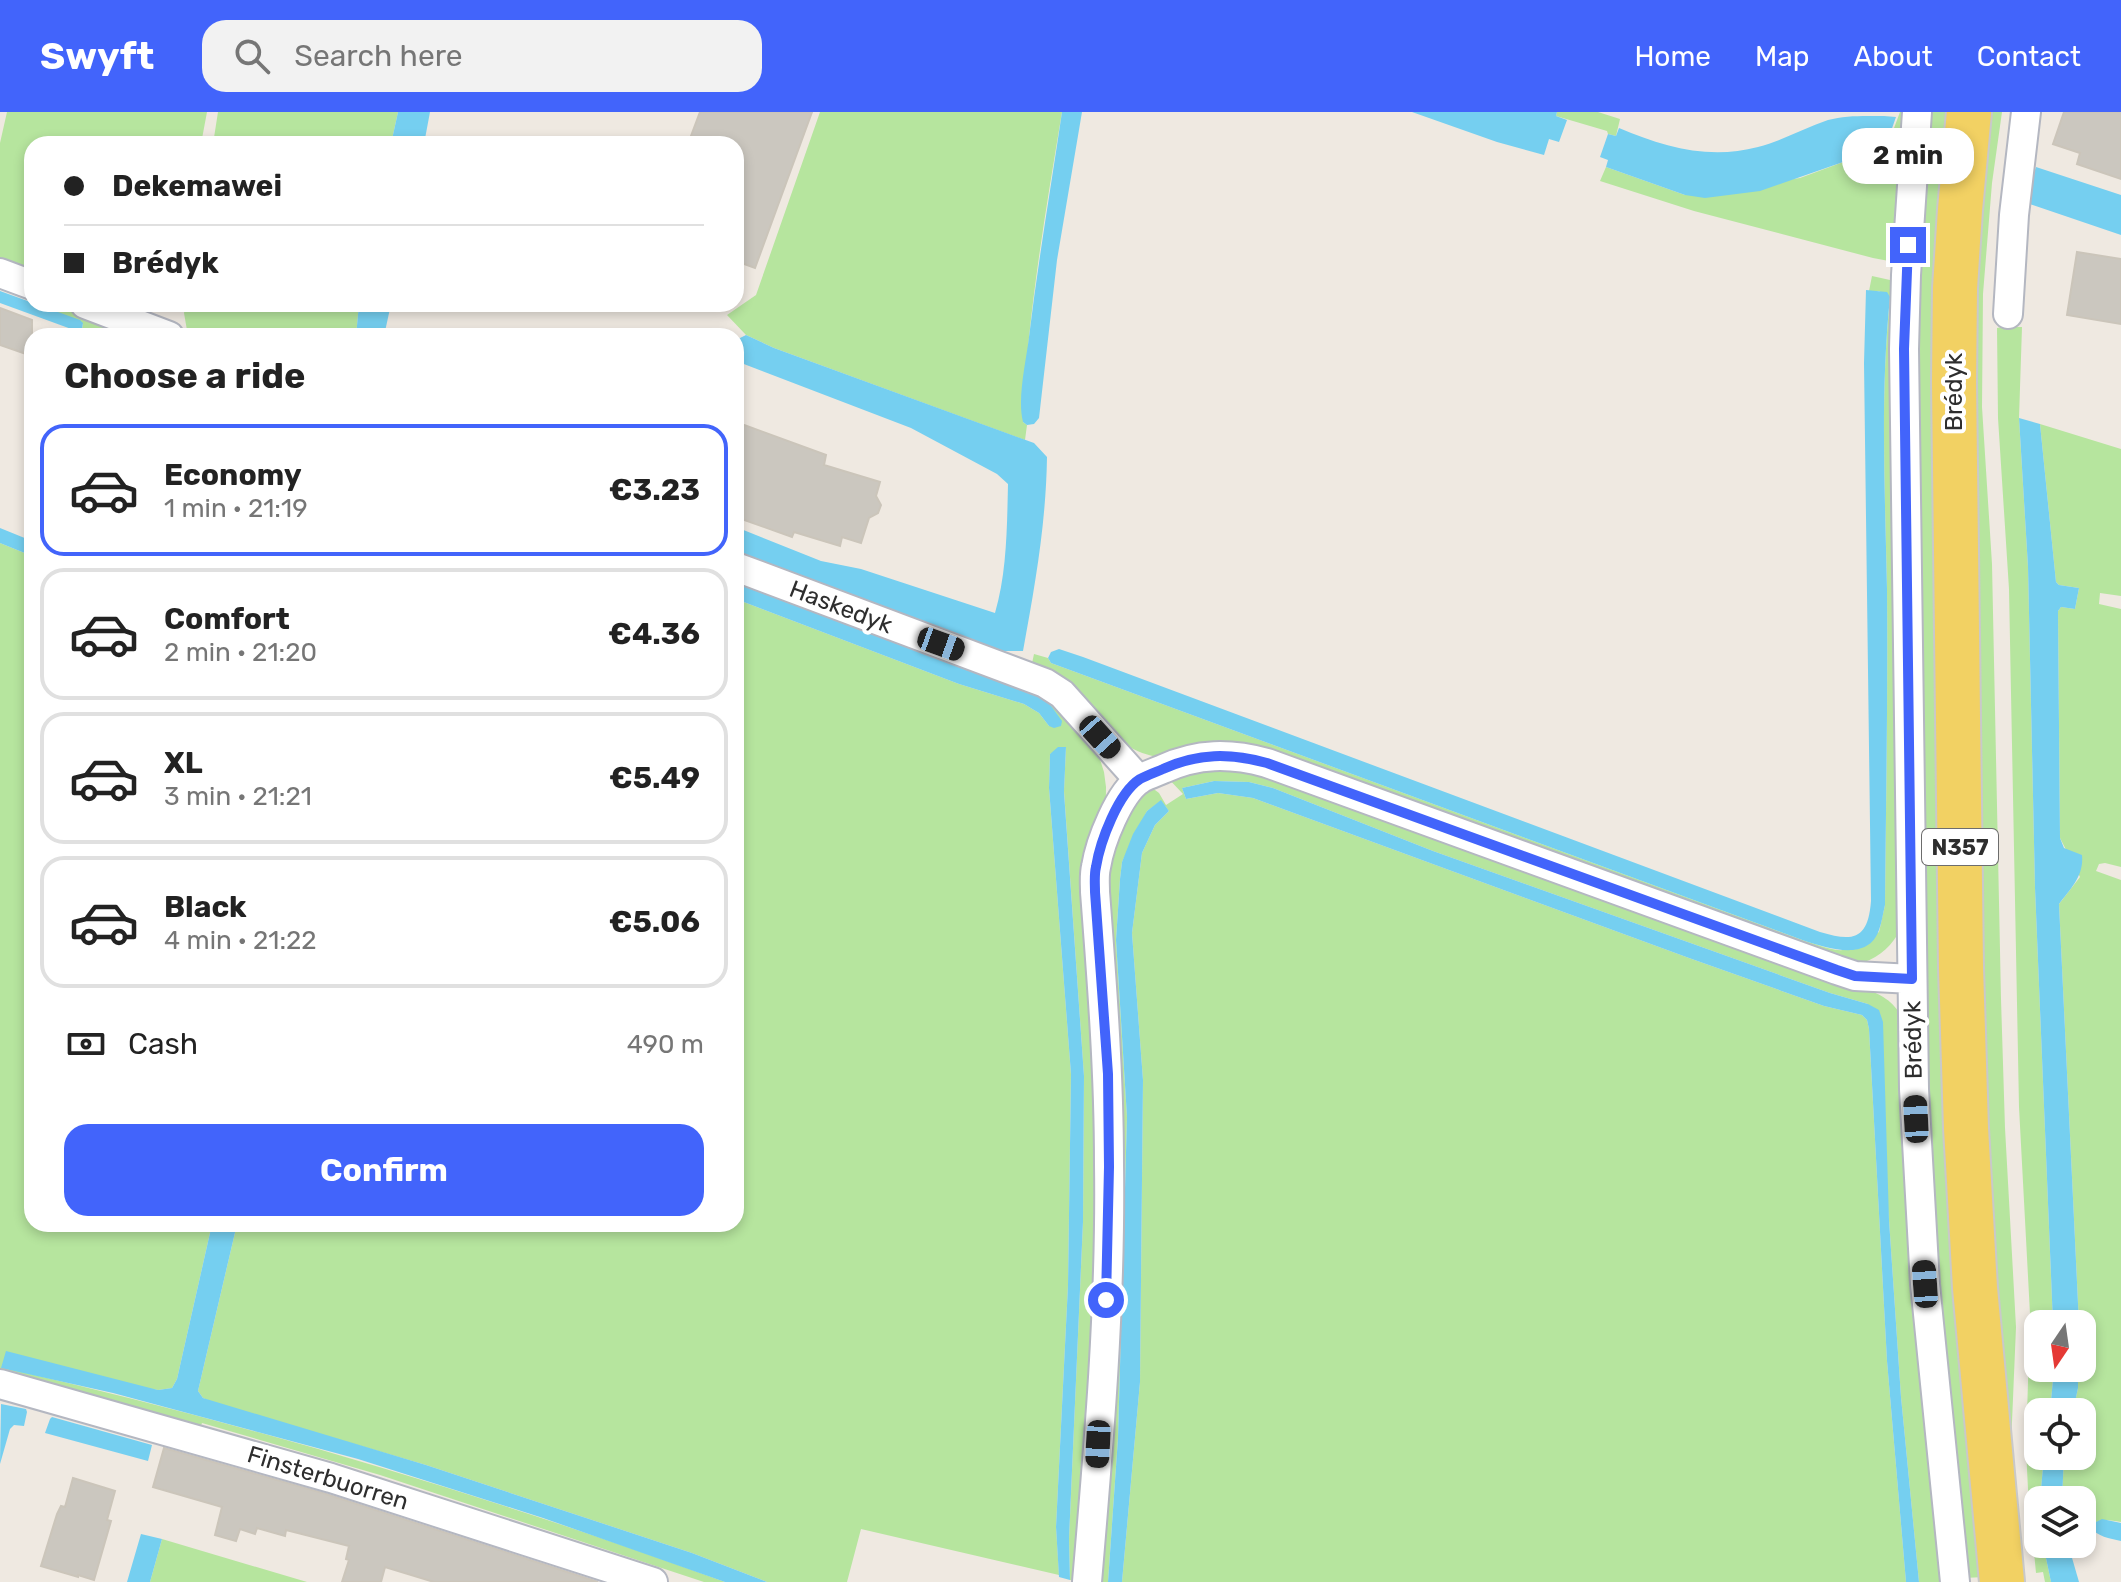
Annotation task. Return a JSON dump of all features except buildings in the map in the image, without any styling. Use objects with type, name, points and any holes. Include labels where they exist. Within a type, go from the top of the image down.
[{"type":"main road","name":"Brédyk","points":[[1969,112],[1956,273],[1954,382],[1961,968],[1975,1288],[2002,1582]]},
{"type":"street","name":"Brédyk","points":[[1917,112],[1904,349],[1915,1104],[1924,1269],[1955,1582]]},
{"type":"street","points":[[2008,314],[2014,215],[2026,112]]},
{"type":"street","points":[[0,273],[24,282]]},
{"type":"street","points":[[106,312],[148,328]]},
{"type":"street","name":"Haskedyk","points":[[744,570],[1045,683],[1062,694],[1139,780]]},
{"type":"street","points":[[1087,1582],[1103,1363],[1109,1167],[1108,1074],[1095,868],[1109,825],[1123,798],[1139,780],[1179,762],[1203,756],[1245,757],[1855,976],[1912,979]]},
{"type":"street","name":"Finsterbuorren","points":[[0,1384],[331,1478],[653,1582]]},
{"type":"green space","points":[[7,112],[207,112],[202,136],[24,136],[24,275],[0,267],[0,143]]},
{"type":"green space","points":[[218,112],[398,112],[393,136],[214,136]]},
{"type":"green space","points":[[820,112],[1062,112],[1033,305],[1025,383],[1025,440],[746,335],[744,328],[739,328],[727,315],[744,312],[744,303],[756,295]]},
{"type":"green space","points":[[1557,112],[1598,112],[1620,119],[1616,136],[1556,116]]},
{"type":"green space","points":[[1900,112],[1905,112],[1895,255],[1889,261],[1694,211],[1600,181],[1606,167],[1685,195],[1800,178],[1846,161],[1878,168],[1878,171]]},
{"type":"green space","points":[[1927,112],[1951,112],[1984,1577],[1964,1578],[1930,1208],[1915,302]]},
{"type":"green space","points":[[1988,112],[2002,112],[1992,183],[1983,294],[1982,407],[1992,564],[2005,1128],[2016,1327],[2011,1446],[1985,1208],[1971,298]]},
{"type":"green space","points":[[1872,276],[1890,280],[1896,290],[1898,934],[1890,945],[1870,960],[1857,964],[1251,750],[1159,757],[1142,753],[1091,721],[1031,668],[1034,654],[1048,658],[1051,663],[1805,941],[1837,950],[1858,945],[1879,932],[1885,905],[1887,628],[1884,407],[1890,298],[1879,291],[1869,291]]},
{"type":"green space","points":[[55,312],[85,312],[126,328],[82,328],[83,324]]},
{"type":"green space","points":[[358,312],[357,328],[187,328],[184,313]]},
{"type":"green space","points":[[2022,327],[2019,418],[2028,567],[2035,888],[2052,1310],[2030,1310],[2019,1107],[2009,589],[1998,418],[1997,328]]},
{"type":"green space","points":[[2040,424],[2121,449],[2121,596],[2100,593],[2099,604],[2121,609],[2121,867],[2105,863],[2099,864],[2096,871],[2121,880],[2121,1522],[2101,1520],[2096,1523],[2096,1486],[2063,1486],[2063,1470],[2096,1470],[2096,1398],[2076,1398],[2078,1382],[2096,1382],[2096,1310],[2078,1310],[2059,904],[2080,877],[2060,838],[2058,611],[2061,607],[2075,609],[2079,588],[2056,582]]},
{"type":"green space","points":[[0,543],[24,553],[24,1232],[210,1232],[177,1379],[172,1388],[158,1390],[1,1367],[185,1412],[366,1463],[546,1520],[725,1582],[704,1582],[380,1475],[202,1423],[199,1431],[0,1377]]},
{"type":"green space","points":[[744,576],[1055,699],[1097,750],[1106,787],[1101,1237],[1078,1581],[1070,1580],[1069,1539],[1083,1222],[1084,1076],[1064,791],[1066,747],[1050,754],[1049,788],[1071,1074],[1068,1285],[1056,1527],[1059,1575],[861,1529],[847,1582],[767,1582],[692,1553],[426,1465],[203,1398],[198,1391],[235,1232],[744,1232],[744,602],[959,684],[1024,704],[1039,713],[1049,726],[1061,726],[996,679],[744,586]]},
{"type":"green space","points":[[1241,765],[1863,987],[1882,996],[1896,1008],[1903,1020],[1945,1582],[1919,1582],[1868,1004],[1433,851],[1273,788],[1249,782],[1214,781],[1182,788],[1186,799],[1218,793],[1253,798],[1689,958],[1824,1006],[1862,1015],[1867,1020],[1887,1361],[1906,1582],[1122,1582],[1140,1382],[1143,1080],[1132,933],[1142,853],[1155,825],[1169,811],[1161,801],[1147,811],[1122,862],[1120,879],[1116,940],[1127,1117],[1118,1438],[1108,1582],[1096,1582],[1104,904],[1108,850],[1135,801],[1151,787],[1166,805],[1183,794],[1166,776]]},
{"type":"green space","points":[[2028,1382],[2053,1382],[2051,1398],[2028,1398]]},
{"type":"green space","points":[[2027,1470],[2043,1470],[2041,1486],[2028,1486]]},
{"type":"green space","points":[[162,1539],[307,1582],[150,1582]]},
{"type":"green space","points":[[2035,1558],[2046,1558],[2051,1582],[2045,1582],[2043,1572],[2036,1573]]},
{"type":"water","points":[[398,112],[430,112],[426,136],[393,136]]},
{"type":"water","points":[[1062,112],[1082,112],[1057,260],[1039,418],[1034,424],[1027,425],[1021,412],[1023,380]]},
{"type":"water","points":[[1412,112],[1557,112],[1556,116],[1567,120],[1559,142],[1549,139],[1544,155]]},
{"type":"water","points":[[1896,117],[1878,168],[1846,161],[1760,191],[1705,198],[1685,195],[1606,167],[1608,160],[1600,157],[1608,134],[1616,136],[1619,128],[1687,150],[1722,152],[1767,144],[1835,118]]},
{"type":"water","points":[[2036,167],[2121,195],[2121,235],[2024,202]]},
{"type":"water","points":[[1866,290],[1887,292],[1890,297],[1884,407],[1887,628],[1885,905],[1879,930],[1874,940],[1866,946],[1846,950],[1805,941],[1051,663],[1048,658],[1051,652],[1059,649],[1083,657],[1820,932],[1841,937],[1857,935],[1866,924],[1871,901],[1864,363]]},
{"type":"water","points":[[0,291],[24,300],[24,312],[0,303]]},
{"type":"water","points":[[25,312],[58,312],[83,323],[82,328],[69,328]]},
{"type":"water","points":[[358,312],[389,312],[386,328],[357,328]]},
{"type":"water","points":[[744,336],[1034,443],[1047,457],[1042,530],[1023,651],[1002,651],[744,555],[744,530],[821,561],[861,569],[995,613],[1004,565],[1008,484],[997,474],[911,428],[744,364]]},
{"type":"water","points":[[2019,418],[2040,424],[2056,582],[2079,588],[2075,609],[2061,607],[2058,611],[2060,838],[2064,848],[2082,855],[2079,876],[2059,904],[2078,1310],[2052,1310],[2035,888],[2028,567]]},
{"type":"water","points":[[0,528],[24,538],[24,553],[0,543]]},
{"type":"water","points":[[744,586],[1032,691],[1049,703],[1062,721],[1061,726],[1049,726],[1039,713],[1024,704],[959,684],[744,602]]},
{"type":"water","points":[[1058,747],[1066,747],[1064,792],[1084,1076],[1083,1222],[1069,1539],[1070,1580],[1059,1577],[1056,1527],[1068,1285],[1071,1074],[1049,788],[1050,754]]},
{"type":"water","points":[[1214,781],[1249,782],[1273,788],[1433,851],[1879,1010],[1883,1022],[1889,1220],[1901,1397],[1919,1582],[1906,1582],[1887,1361],[1867,1020],[1862,1015],[1824,1006],[1689,958],[1253,798],[1218,793],[1186,799],[1182,788]]},
{"type":"water","points":[[1161,800],[1169,811],[1155,825],[1142,853],[1132,933],[1143,1080],[1140,1382],[1122,1582],[1108,1582],[1118,1438],[1127,1117],[1116,940],[1120,879],[1122,862],[1133,834],[1147,811]]},
{"type":"water","points":[[210,1232],[235,1232],[198,1391],[203,1398],[426,1465],[692,1553],[767,1582],[725,1582],[543,1518],[358,1459],[113,1393],[1,1368],[6,1351],[158,1390],[172,1388],[177,1379]]},
{"type":"water","points":[[2053,1382],[2078,1382],[2076,1398],[2051,1398]]},
{"type":"water","points":[[1,1404],[26,1409],[27,1412],[24,1426],[14,1425],[10,1429],[0,1464]]},
{"type":"water","points":[[52,1417],[152,1445],[148,1461],[45,1433]]},
{"type":"water","points":[[2043,1470],[2063,1470],[2063,1486],[2041,1486]]},
{"type":"water","points":[[2102,1519],[2121,1523],[2121,1541],[2096,1532],[2096,1522]]},
{"type":"water","points":[[141,1534],[162,1539],[150,1582],[127,1582]]},
{"type":"water","points":[[2046,1558],[2072,1558],[2079,1582],[2051,1582]]},
{"type":"route","points":[[1106,1300],[1108,1074],[1095,868],[1109,825],[1123,798],[1139,780],[1179,762],[1223,755],[1267,763],[1837,970],[1855,976],[1912,979],[1904,349],[1908,245]]}]
